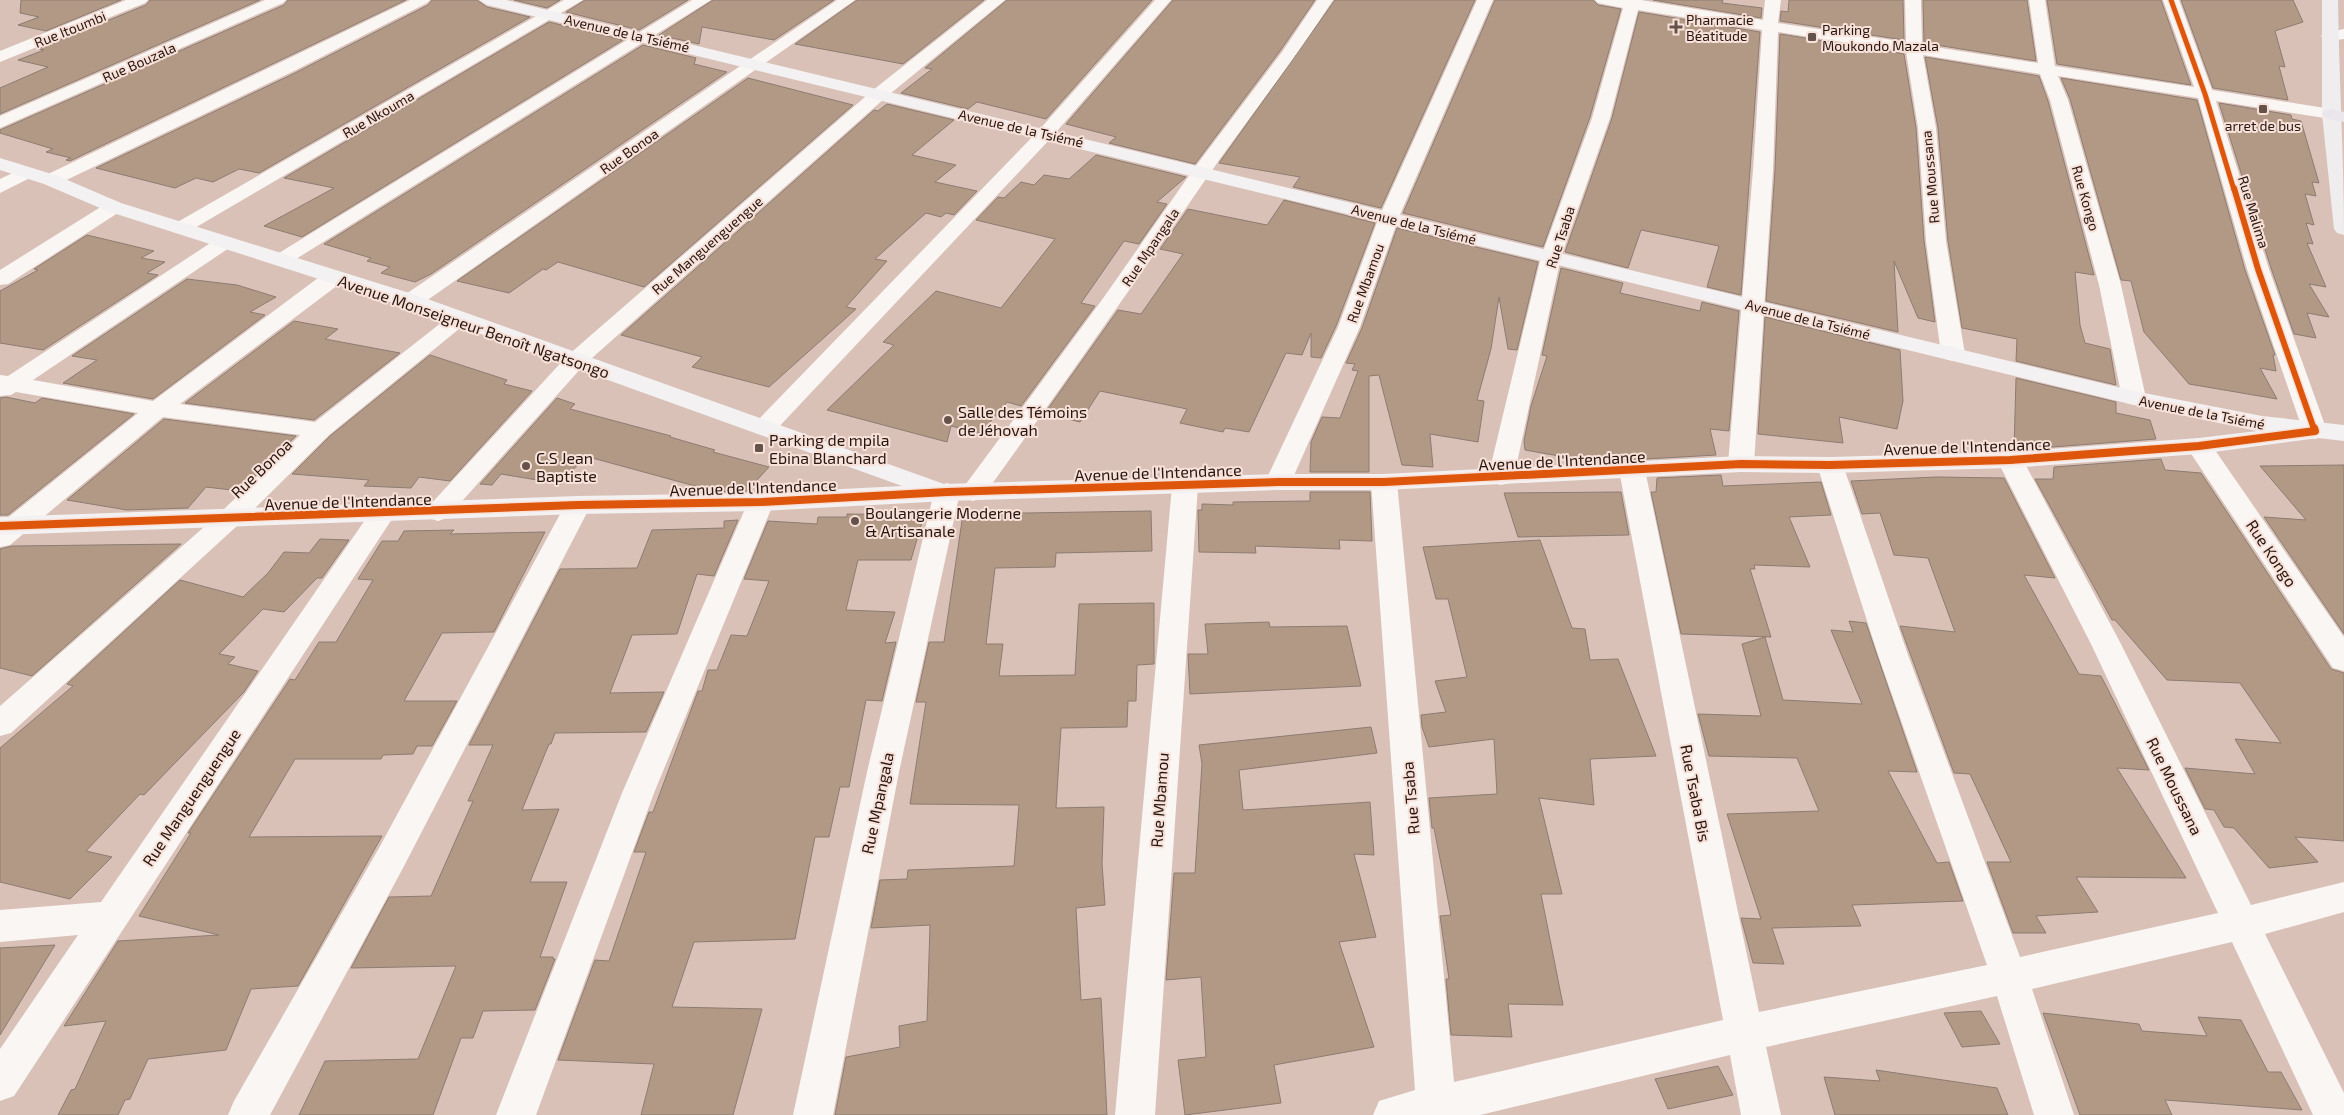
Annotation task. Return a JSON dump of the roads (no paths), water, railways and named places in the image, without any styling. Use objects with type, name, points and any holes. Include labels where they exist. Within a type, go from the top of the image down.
[{"type":"main road","points":[[2330,0],[2336,35],[2344,229]]},
{"type":"street","name":"Rue Itoumbi","points":[[0,57],[140,0]]},
{"type":"street","name":"Rue Bouzala","points":[[0,124],[278,0]]},
{"type":"street","points":[[51,180],[288,67],[422,0]]},
{"type":"street","name":"Avenue de la Tsiémé","points":[[488,0],[2134,398],[2262,424],[2344,433]]},
{"type":"street","name":"Rue Nkouma","points":[[181,228],[576,0]]},
{"type":"street","points":[[281,260],[703,0]]},
{"type":"street","name":"Rue Bonoa","points":[[411,301],[753,63],[847,0]]},
{"type":"street","name":"Rue Manguenguengue","points":[[438,512],[575,361],[879,94],[997,0]]},
{"type":"street","points":[[765,427],[1045,134],[1163,0]]},
{"type":"street","name":"Rue Mpangala","points":[[813,1115],[883,772],[960,492],[1112,302],[1202,172],[1289,54],[1325,0]]},
{"type":"street","name":"Rue Mbamou","points":[[1278,482],[1349,327],[1389,218],[1485,0]]},
{"type":"street","points":[[1603,0],[1632,2],[1769,26],[2338,116]]},
{"type":"street","points":[[1741,464],[1751,305],[1763,168],[1765,77],[1773,0]]},
{"type":"street","name":"Rue Moussana","points":[[1913,0],[1914,48],[1927,128],[1936,241],[1953,354]]},
{"type":"street","name":"Rue Kongo","points":[[2036,0],[2047,69],[2059,100],[2110,285],[2134,398]]},
{"type":"street","name":"Rue Malima","points":[[2172,0],[2205,94],[2258,269],[2315,431]]},
{"type":"street","name":"Rue Tsaba","points":[[1501,477],[1551,257],[1601,118],[1632,2]]},
{"type":"street","name":"Avenue Monseigneur Benoît Ngatsongo","points":[[0,164],[51,180],[114,207],[411,301],[575,361],[960,492]]},
{"type":"street","points":[[0,186],[25,173]]},
{"type":"street","points":[[0,279],[114,207]]},
{"type":"street","points":[[4,386],[224,242]]},
{"type":"street","points":[[5,530],[158,410],[334,277]]},
{"type":"street","name":"Rue Bonoa","points":[[0,724],[229,519],[320,430],[459,320]]},
{"type":"street","points":[[4,386],[158,410],[320,430]]},
{"type":"street","name":"Avenue de l'Intendance","points":[[5,530],[383,512],[438,512],[578,505],[761,502],[960,492],[1278,482],[1384,482],[1741,464],[1830,466],[2010,460],[2199,446],[2315,431]]},
{"type":"street","name":"Rue Kongo","points":[[2199,446],[2344,660]]},
{"type":"street","name":"Rue Moussana","points":[[2010,460],[2106,644],[2244,925],[2334,1115]]},
{"type":"street","points":[[1830,466],[1893,655],[2010,978],[2054,1115]]},
{"type":"street","name":"Rue Tsaba Bis","points":[[1632,470],[1761,1115]]},
{"type":"street","name":"Rue Tsaba","points":[[1384,482],[1437,1110]]},
{"type":"street","name":"Rue Mbamou","points":[[1135,1115],[1184,486]]},
{"type":"street","points":[[516,1115],[638,792],[761,502]]},
{"type":"street","points":[[248,1115],[391,858],[578,505]]},
{"type":"street","name":"Rue Manguenguengue","points":[[0,1082],[109,917],[383,512]]},
{"type":"street","points":[[1393,1115],[1437,1110],[1744,1034],[2010,978],[2244,925],[2344,897]]},
{"type":"street","points":[[0,926],[109,917]]},
{"type":"place","name":"Pharmacie Béatitude","points":[[1676,27]]},
{"type":"place","name":"Parking Moukondo Mazala","points":[[1812,37]]},
{"type":"place","name":"arret de bus","points":[[2263,109]]},
{"type":"place","name":"Salle des Témoins de Jéhovah","points":[[948,420]]},
{"type":"place","name":"Parking de mpila Ebina Blanchard","points":[[759,448]]},
{"type":"place","name":"C.S Jean Baptiste","points":[[526,466]]},
{"type":"place","name":"Boulangerie Moderne & Artisanale","points":[[855,521]]}]
